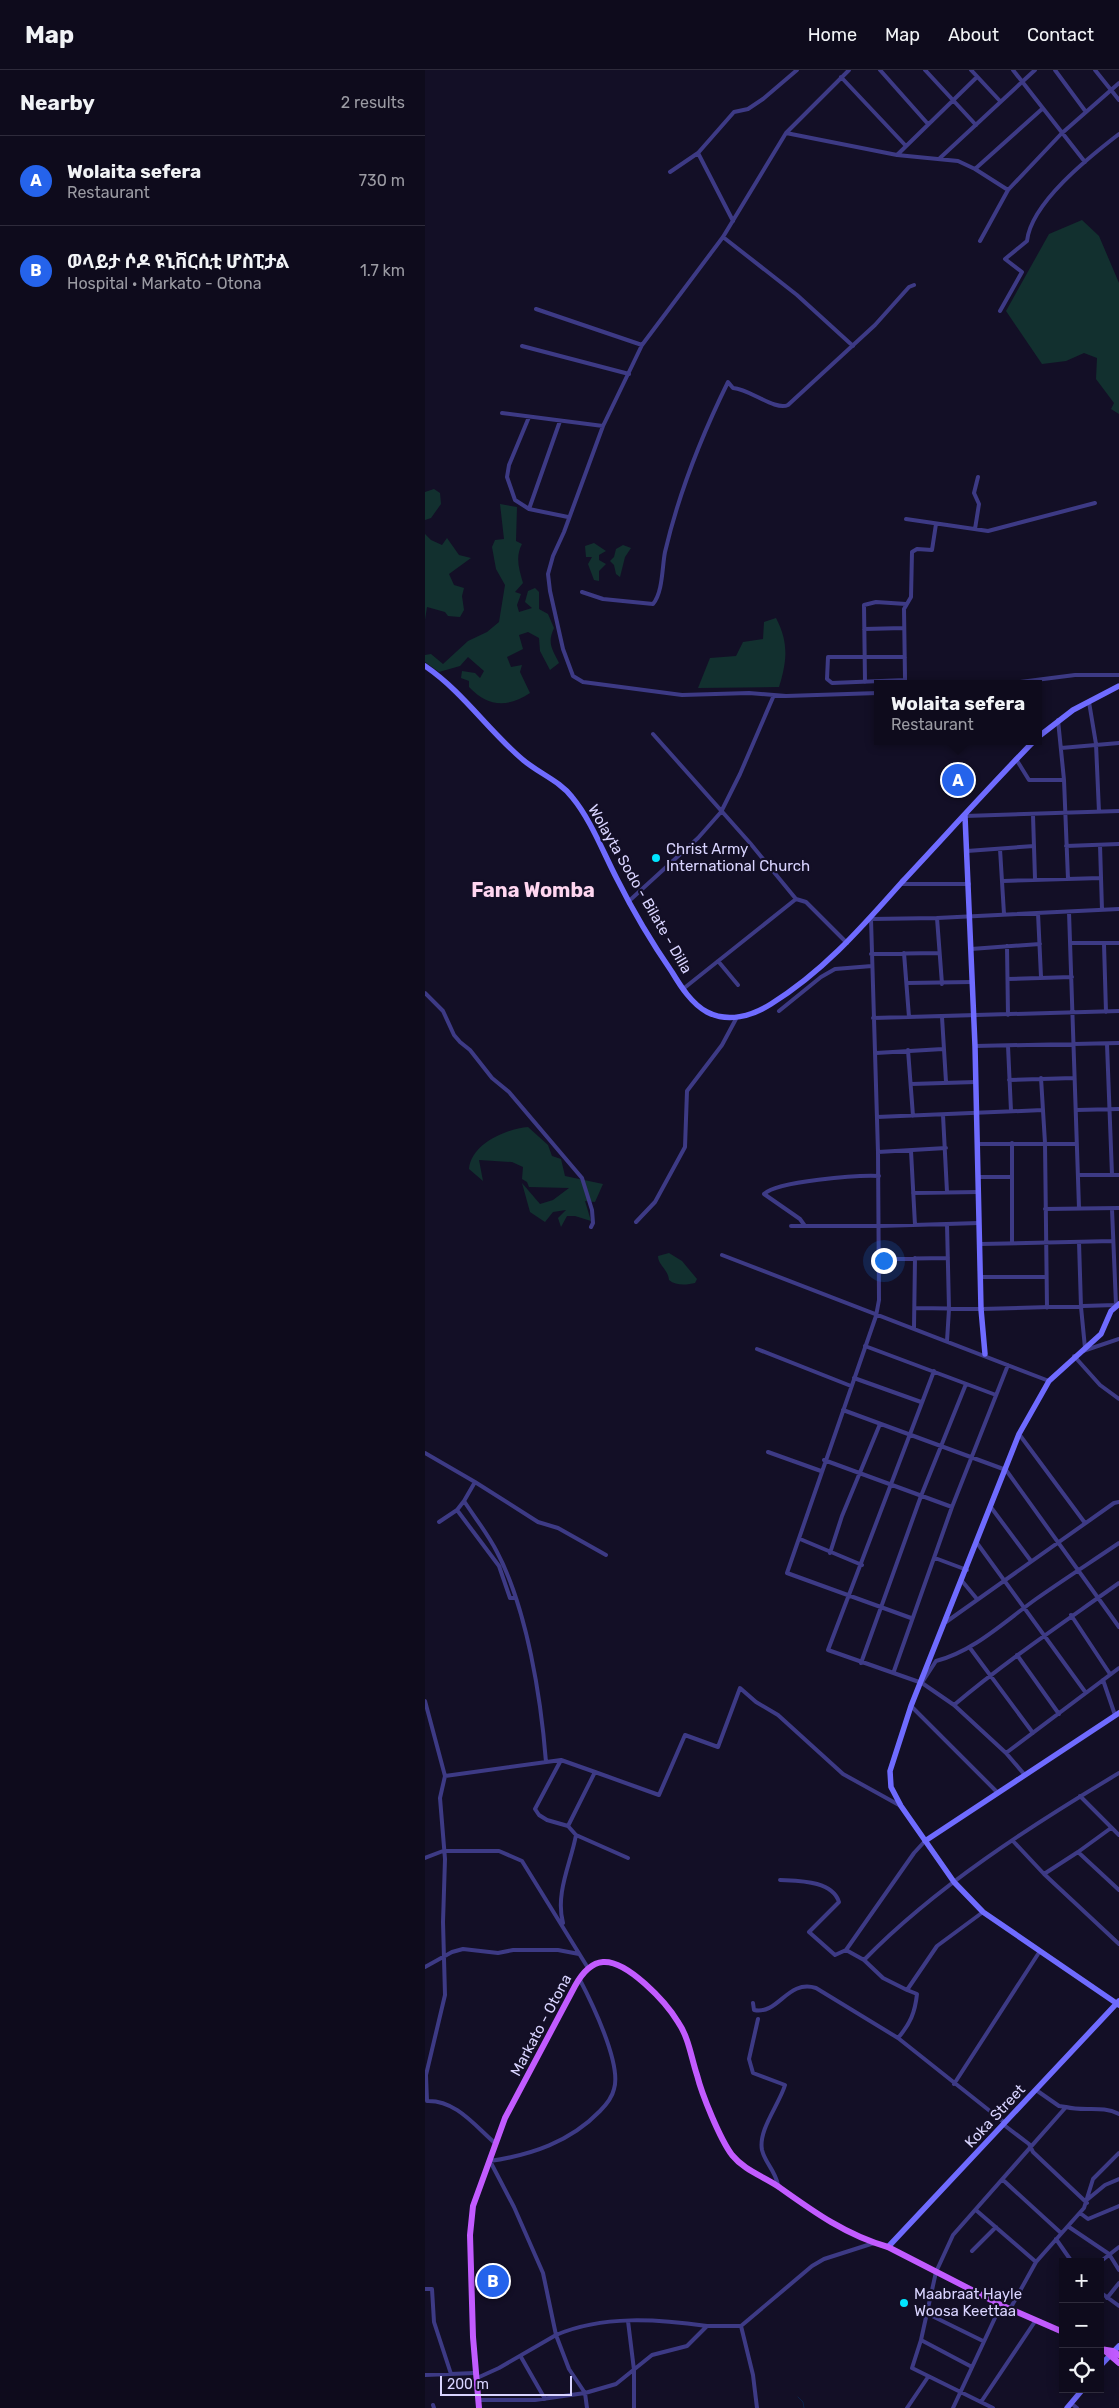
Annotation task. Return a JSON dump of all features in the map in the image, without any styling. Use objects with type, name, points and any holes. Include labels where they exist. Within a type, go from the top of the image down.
[{"type":"main road","name":"Wolayta Sodo - Bilate - Dilla","points":[[425,666],[445,682],[491,731],[523,761],[542,776],[560,784],[572,796],[664,962],[683,989],[706,1012],[721,1017],[737,1018],[757,1011],[784,996],[826,963],[871,919],[1030,745]]},
{"type":"main road","points":[[1042,734],[1058,720],[1119,686]]},
{"type":"main road","points":[[965,816],[975,1046],[981,1309],[985,1354]]},
{"type":"main road","points":[[1117,1304],[1101,1334],[1076,1354],[1049,1381],[1019,1434],[967,1570],[911,1706],[890,1771],[891,1787],[901,1806],[954,1882],[983,1912],[1118,2003]]},
{"type":"main road","points":[[925,1841],[1117,1714]]},
{"type":"main road","name":"Markato - Otona","points":[[479,2408],[470,2234],[475,2199],[505,2118],[579,1978],[589,1968],[602,1962],[616,1964],[643,1982],[679,2022],[691,2050],[697,2076],[724,2141],[732,2155],[746,2168],[778,2187],[819,2217],[874,2243],[888,2247],[1001,2305],[1059,2330]]},
{"type":"main road","name":"Koka Street","points":[[888,2247],[1118,2003]]},
{"type":"main road","points":[[1119,2346],[1109,2352],[1119,2363]]},
{"type":"main road","points":[[1072,2407],[1081,2393]]},
{"type":"street","points":[[670,172],[698,153],[734,112],[748,109],[763,99],[797,70]]},
{"type":"street","points":[[849,70],[786,133],[723,237],[642,345],[603,426],[564,532],[553,556],[549,579],[563,649],[573,676],[588,683],[670,694],[714,695],[749,693],[786,696],[874,693]]},
{"type":"street","points":[[880,70],[928,124]]},
{"type":"street","points":[[925,70],[976,125]]},
{"type":"street","points":[[971,70],[1000,101]]},
{"type":"street","points":[[1013,70],[1061,134],[1085,162]]},
{"type":"street","points":[[940,158],[1035,70]]},
{"type":"street","points":[[1055,70],[1086,112]]},
{"type":"street","points":[[1095,70],[1119,100]]},
{"type":"street","points":[[841,77],[906,146]]},
{"type":"street","points":[[897,155],[977,77]]},
{"type":"street","points":[[980,241],[1008,190],[1061,134],[1119,83]]},
{"type":"street","points":[[975,169],[1042,109]]},
{"type":"street","points":[[786,133],[897,155],[958,161],[975,169],[1008,190]]},
{"type":"street","points":[[1000,311],[1022,272],[1005,259],[1027,241],[1028,231],[1035,214],[1085,162],[1119,134]]},
{"type":"street","points":[[698,153],[733,221]]},
{"type":"street","points":[[723,237],[797,295],[853,346]]},
{"type":"street","points":[[582,592],[603,599],[653,604],[670,531],[687,475],[712,412],[729,382],[733,388],[741,389],[785,407],[791,404],[853,346],[909,287],[914,285]]},
{"type":"street","points":[[536,309],[642,345]]},
{"type":"street","points":[[521,346],[629,374]]},
{"type":"street","points":[[502,413],[603,426]]},
{"type":"street","points":[[529,416],[509,465],[507,477],[515,500],[529,509],[568,517]]},
{"type":"street","points":[[529,509],[561,421]]},
{"type":"street","points":[[975,529],[979,504],[975,493],[977,477]]},
{"type":"street","points":[[906,519],[995,530],[1095,503]]},
{"type":"street","points":[[904,680],[904,609],[911,597],[912,552],[917,549],[931,550],[936,524]]},
{"type":"street","points":[[865,682],[865,603],[906,604]]},
{"type":"street","points":[[864,630],[904,628]]},
{"type":"street","points":[[874,682],[832,683],[827,680],[829,656],[905,657]]},
{"type":"street","points":[[1036,680],[1075,675],[1119,675]]},
{"type":"street","points":[[629,901],[698,838],[721,812],[744,766],[774,695]]},
{"type":"street","points":[[1089,702],[1096,744],[1099,812]]},
{"type":"street","points":[[1058,720],[1064,780],[1068,879]]},
{"type":"street","points":[[653,734],[796,899],[806,902],[847,943]]},
{"type":"street","points":[[1061,748],[1096,744],[1119,744]]},
{"type":"street","points":[[1016,759],[1029,780],[1064,780]]},
{"type":"street","points":[[965,816],[1119,811]]},
{"type":"street","points":[[1033,814],[1035,879]]},
{"type":"street","points":[[1066,846],[1119,844]]},
{"type":"street","points":[[1100,845],[1102,910]]},
{"type":"street","points":[[967,851],[1034,846]]},
{"type":"street","points":[[1000,849],[1004,914]]},
{"type":"street","points":[[1003,881],[1101,878]]},
{"type":"street","points":[[901,884],[969,884]]},
{"type":"street","points":[[683,989],[796,899]]},
{"type":"street","points":[[911,1618],[787,1573],[876,1316],[879,1300],[879,1152],[871,966],[871,919],[937,918],[1119,909]]},
{"type":"street","points":[[1069,912],[1079,1208]]},
{"type":"street","points":[[1038,913],[1041,978]]},
{"type":"street","points":[[937,918],[942,984]]},
{"type":"street","points":[[1071,943],[1119,943]]},
{"type":"street","points":[[971,949],[1040,944]]},
{"type":"street","points":[[1104,944],[1106,1012]]},
{"type":"street","points":[[1007,946],[1008,1015]]},
{"type":"street","points":[[871,954],[939,952]]},
{"type":"street","points":[[904,953],[909,1017]]},
{"type":"street","points":[[718,962],[738,985]]},
{"type":"street","points":[[779,1011],[821,977],[835,969],[871,966]]},
{"type":"street","points":[[1008,979],[1072,977]]},
{"type":"street","points":[[907,983],[942,984],[972,982]]},
{"type":"street","points":[[425,993],[443,1011],[454,1035],[470,1050],[492,1078],[509,1092],[582,1178],[592,1210],[593,1223],[591,1227]]},
{"type":"street","points":[[873,1018],[1119,1011]]},
{"type":"street","points":[[942,1017],[946,1082]]},
{"type":"street","points":[[637,1222],[655,1202],[685,1147],[687,1091],[722,1045],[737,1018]]},
{"type":"street","points":[[975,1046],[1119,1043]]},
{"type":"street","points":[[1107,1044],[1112,1175]]},
{"type":"street","points":[[1009,1046],[1011,1111]]},
{"type":"street","points":[[876,1053],[943,1048]]},
{"type":"street","points":[[908,1050],[913,1116]]},
{"type":"street","points":[[1041,1078],[1045,1143],[1047,1308]]},
{"type":"street","points":[[1009,1080],[1074,1078]]},
{"type":"street","points":[[911,1084],[976,1082]]},
{"type":"street","points":[[1076,1110],[1119,1109]]},
{"type":"street","points":[[877,1117],[1043,1110]]},
{"type":"street","points":[[943,1115],[947,1192]]},
{"type":"street","points":[[1012,1143],[1012,1242]]},
{"type":"street","points":[[978,1144],[1077,1144]]},
{"type":"street","points":[[879,1152],[946,1148]]},
{"type":"street","points":[[911,1150],[915,1225]]},
{"type":"street","points":[[1078,1175],[1119,1175]]},
{"type":"street","points":[[805,1226],[800,1220],[764,1194],[768,1190],[781,1186],[831,1179],[879,1176]]},
{"type":"street","points":[[978,1177],[1012,1177]]},
{"type":"street","points":[[913,1193],[979,1192]]},
{"type":"street","points":[[915,1308],[1047,1308],[1117,1304],[1111,1208]]},
{"type":"street","points":[[1045,1209],[1119,1208]]},
{"type":"street","points":[[791,1226],[979,1223]]},
{"type":"street","points":[[947,1224],[949,1309],[947,1341]]},
{"type":"street","points":[[980,1244],[1113,1241]]},
{"type":"street","points":[[1079,1242],[1081,1307],[1085,1348]]},
{"type":"street","points":[[722,1255],[793,1280],[876,1316],[985,1354],[1049,1381]]},
{"type":"street","points":[[914,1328],[915,1258]]},
{"type":"street","points":[[880,1259],[948,1258]]},
{"type":"street","points":[[980,1277],[1046,1276]]},
{"type":"street","points":[[1119,1339],[1076,1354],[1100,1385],[1119,1399]]},
{"type":"street","points":[[865,1346],[996,1395]]},
{"type":"street","points":[[757,1349],[851,1386]]},
{"type":"street","points":[[894,1671],[911,1618],[935,1558],[952,1507],[1008,1364]]},
{"type":"street","points":[[934,1371],[909,1434],[862,1565],[828,1650],[861,1663],[894,1671],[922,1683],[954,1705],[1006,1753],[1024,1774]]},
{"type":"street","points":[[854,1378],[921,1402]]},
{"type":"street","points":[[861,1663],[921,1496],[965,1384]]},
{"type":"street","points":[[843,1410],[1006,1470],[1119,1627]]},
{"type":"street","points":[[830,1553],[843,1516],[881,1424]]},
{"type":"street","points":[[1019,1434],[1085,1523]]},
{"type":"street","points":[[768,1452],[821,1471]]},
{"type":"street","points":[[425,1453],[538,1522],[558,1528],[606,1555]]},
{"type":"street","points":[[825,1460],[952,1507]]},
{"type":"street","points":[[439,1522],[457,1510],[475,1482]]},
{"type":"street","points":[[464,1501],[497,1550],[516,1598],[533,1668],[543,1724],[545,1762]]},
{"type":"street","points":[[946,1622],[1085,1523],[1114,1503],[1119,1502]]},
{"type":"street","points":[[990,1506],[1031,1561]]},
{"type":"street","points":[[457,1510],[499,1566],[510,1598],[516,1598]]},
{"type":"street","points":[[800,1540],[862,1565]]},
{"type":"street","points":[[977,1543],[1086,1693]]},
{"type":"street","points":[[922,1683],[936,1661],[955,1656],[970,1648],[1119,1543]]},
{"type":"street","points":[[935,1558],[967,1570]]},
{"type":"street","points":[[962,1581],[977,1600]]},
{"type":"street","points":[[954,1705],[990,1674],[1046,1636],[1071,1615],[1119,1583]]},
{"type":"street","points":[[1071,1615],[1110,1674]]},
{"type":"street","points":[[970,1648],[1033,1733]]},
{"type":"street","points":[[1017,1655],[1059,1714]]},
{"type":"street","points":[[1006,1753],[1119,1668]]},
{"type":"street","points":[[1103,1680],[1117,1714]]},
{"type":"street","points":[[445,1776],[561,1760],[659,1795],[685,1735],[718,1747],[740,1688],[756,1702],[778,1715],[843,1774],[901,1806]]},
{"type":"street","points":[[425,1701],[445,1776],[440,1798],[443,1851],[445,1994],[426,2075],[426,2101],[437,2101],[454,2108],[470,2119],[495,2143]]},
{"type":"street","points":[[911,1706],[997,1792]]},
{"type":"street","points":[[561,1760],[535,1809],[539,1815],[547,1820],[568,1826],[575,1835],[628,1858]]},
{"type":"street","points":[[568,1826],[595,1772]]},
{"type":"street","points":[[864,1960],[897,1926],[954,1882],[1080,1796],[1119,1773]]},
{"type":"street","points":[[1080,1796],[1119,1835]]},
{"type":"street","points":[[1044,1874],[1111,1828]]},
{"type":"street","points":[[564,1927],[560,1913],[561,1902],[575,1835]]},
{"type":"street","points":[[780,1880],[822,1885],[838,1897],[839,1902],[809,1932],[835,1955],[846,1950],[914,1853],[925,1841]]},
{"type":"street","points":[[1013,1841],[1044,1874],[1118,1942]]},
{"type":"street","points":[[425,1858],[443,1851],[499,1852],[522,1862],[589,1968]]},
{"type":"street","points":[[1078,1852],[1119,1890]]},
{"type":"street","points":[[907,1990],[937,1946],[983,1912]]},
{"type":"street","points":[[425,1967],[445,1955],[463,1949],[498,1953],[513,1950],[557,1950],[579,1954]]},
{"type":"street","points":[[846,1950],[864,1960],[883,1978],[917,1994],[913,2018],[898,2038]]},
{"type":"street","points":[[954,2084],[1041,1951]]},
{"type":"street","points":[[579,1978],[596,2012],[610,2053],[615,2089],[608,2102],[580,2129],[557,2143],[519,2156],[490,2161],[514,2207],[543,2273],[556,2335],[569,2370],[585,2393],[587,2408]]},
{"type":"street","points":[[753,2003],[754,2010],[761,2011],[767,2009],[793,1990],[802,1986],[811,1987],[898,2038],[1029,2144],[1030,2148],[1087,2201]]},
{"type":"street","points":[[758,2019],[749,2059],[753,2073],[785,2085],[781,2100],[763,2132],[761,2141],[762,2151],[773,2168],[778,2187]]},
{"type":"street","points":[[1036,2090],[1059,2106],[1078,2110],[1099,2108],[1119,2114]]},
{"type":"street","points":[[993,2408],[911,2368],[921,2340],[936,2272],[953,2235],[977,2211],[1066,2107]]},
{"type":"street","points":[[1010,2309],[1036,2262],[1080,2213],[1087,2201],[1093,2179],[1119,2153]]},
{"type":"street","points":[[1087,2201],[1105,2185],[1119,2179]]},
{"type":"street","points":[[1003,2180],[1061,2233]]},
{"type":"street","points":[[1080,2213],[1088,2219],[1119,2206]]},
{"type":"street","points":[[977,2211],[1036,2262]]},
{"type":"street","points":[[972,2251],[996,2227]]},
{"type":"street","points":[[1069,2227],[1109,2254],[1119,2270]]},
{"type":"street","points":[[1056,2239],[1068,2258]]},
{"type":"street","points":[[425,2376],[451,2374],[476,2376],[521,2357],[556,2335],[576,2327],[628,2321],[668,2321],[707,2326],[741,2326],[812,2266],[824,2259],[874,2243]]},
{"type":"street","points":[[1104,2258],[1119,2247]]},
{"type":"street","points":[[1107,2298],[1119,2283]]},
{"type":"street","points":[[425,2288],[432,2290],[434,2322],[451,2374]]},
{"type":"street","points":[[1104,2295],[1119,2306]]},
{"type":"street","points":[[953,2408],[1001,2305]]},
{"type":"street","points":[[926,2313],[983,2341]]},
{"type":"street","points":[[981,2402],[1036,2320]]},
{"type":"street","points":[[628,2321],[634,2370],[634,2408]]},
{"type":"street","points":[[478,2400],[545,2399],[585,2393],[616,2384],[653,2355],[687,2346],[707,2326]]},
{"type":"street","points":[[741,2326],[753,2375],[757,2408]]},
{"type":"street","points":[[921,2340],[972,2367]]},
{"type":"street","points":[[521,2357],[545,2399]]},
{"type":"street","points":[[907,2408],[927,2377]]},
{"type":"green space","points":[[1082,220],[1099,236],[1119,283],[1119,414],[1111,409],[1114,403],[1096,379],[1097,358],[1084,353],[1066,361],[1042,364],[1006,311],[1049,234]]},
{"type":"green space","points":[[434,489],[440,493],[441,504],[431,518],[425,520],[425,492]]},
{"type":"green space","points":[[500,504],[517,507],[516,541],[522,544],[518,558],[523,583],[515,592],[521,594],[517,605],[519,612],[532,608],[525,602],[528,591],[535,588],[539,592],[539,609],[548,614],[554,628],[551,638],[552,650],[559,663],[550,670],[540,651],[539,638],[528,632],[519,635],[523,649],[507,657],[511,667],[522,665],[520,672],[530,693],[522,698],[506,703],[491,702],[483,698],[469,687],[469,681],[461,678],[462,671],[475,673],[480,678],[484,671],[468,657],[460,666],[439,672],[425,662],[425,655],[431,654],[443,664],[468,641],[487,632],[499,622],[505,585],[496,569],[492,547],[495,540],[504,539]]},
{"type":"green space","points":[[425,534],[431,540],[442,545],[447,538],[459,555],[471,558],[449,574],[454,585],[464,588],[462,596],[464,610],[460,617],[448,616],[445,612],[427,607],[425,620]]},
{"type":"green space","points":[[594,543],[606,551],[599,555],[599,560],[606,564],[599,571],[599,581],[594,580],[588,564],[592,557],[586,557],[585,546]]},
{"type":"green space","points":[[623,545],[631,548],[625,557],[620,577],[616,574],[614,565],[610,561],[614,557],[616,549]]},
{"type":"green space","points":[[776,618],[785,644],[784,669],[779,687],[698,688],[710,658],[736,656],[743,642],[763,639],[764,622]]},
{"type":"green space","points":[[528,1127],[548,1145],[552,1156],[561,1159],[565,1176],[603,1184],[595,1202],[585,1201],[591,1221],[575,1216],[567,1216],[561,1227],[558,1218],[566,1210],[553,1212],[545,1222],[530,1212],[522,1183],[540,1204],[553,1200],[569,1188],[529,1187],[527,1182],[522,1179],[523,1167],[512,1162],[479,1160],[483,1181],[469,1169],[471,1160],[476,1152],[491,1139],[519,1128]]},
{"type":"green space","points":[[669,1253],[682,1261],[697,1279],[695,1283],[685,1285],[669,1280],[658,1256]]},
{"type":"waterway","points":[[798,2397],[803,2402],[804,2408]]},
{"type":"place","name":"Wolaita sefera","points":[[958,780]]},
{"type":"place","name":"Christ Army International Church","points":[[656,858]]},
{"type":"place","name":"ወላይታ ሶዶ ዩኒቨርሲቲ ሆስፒታል","points":[[493,2281]]},
{"type":"place","name":"Maabraat Hayle Woosa Keettaa","points":[[904,2303]]},
{"type":"district","name":"Fana Womba","points":[[533,890]]}]
